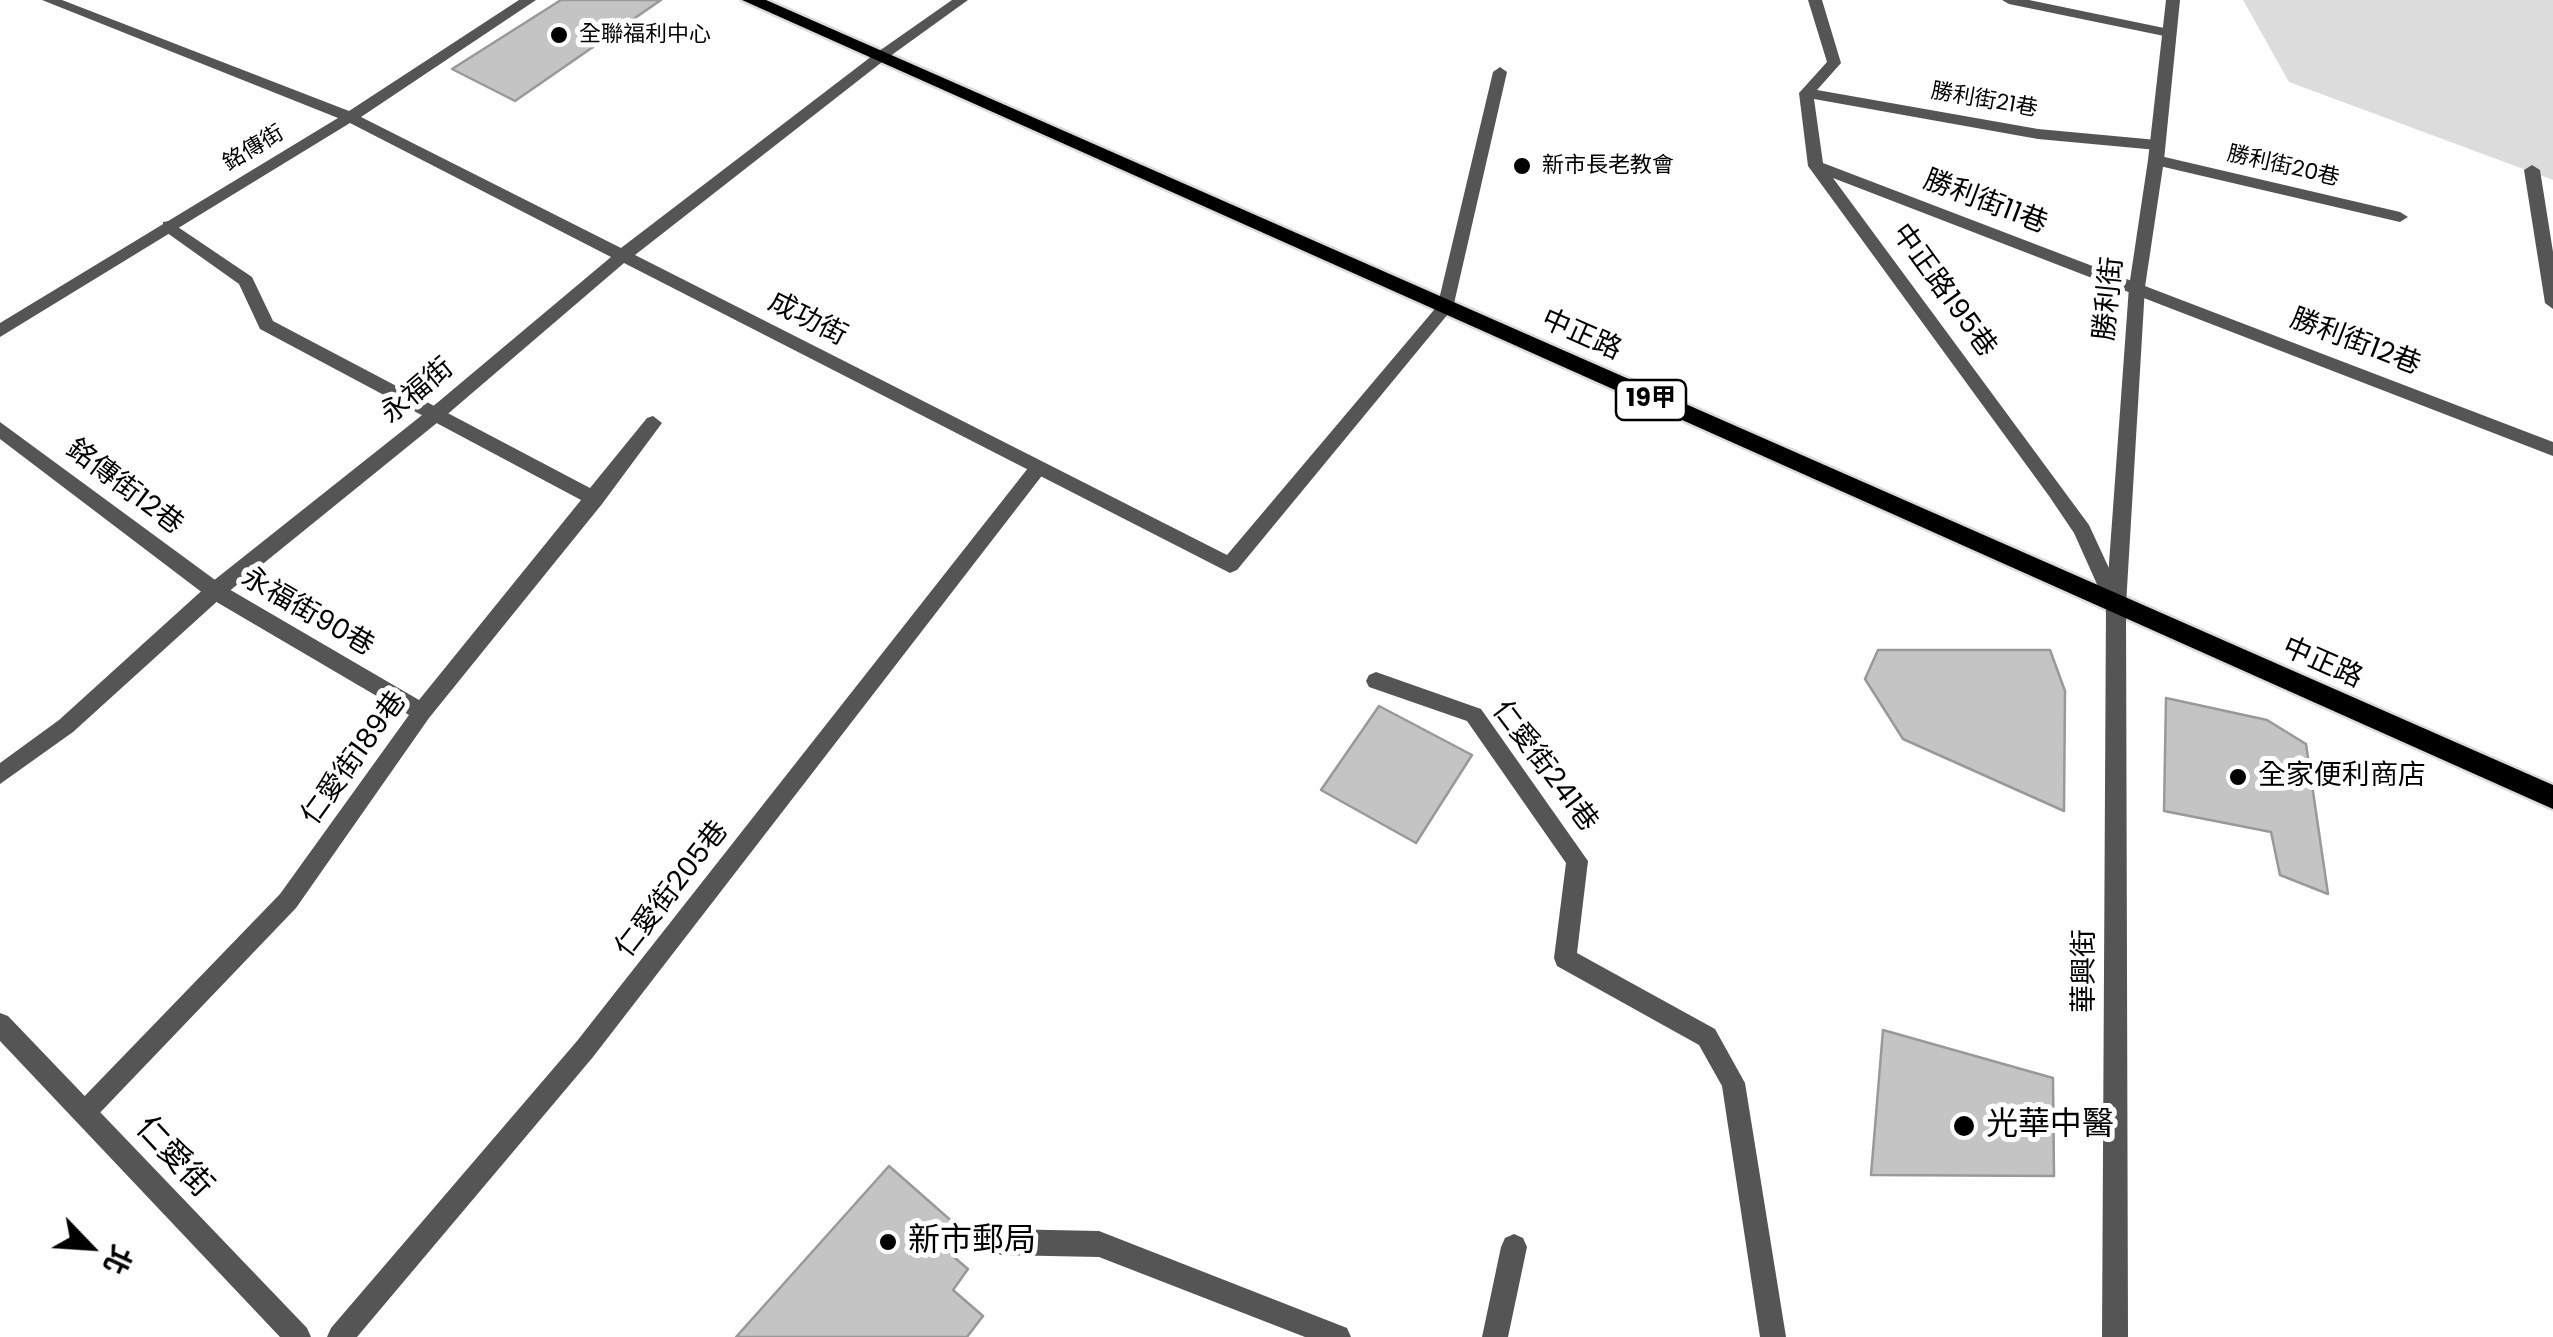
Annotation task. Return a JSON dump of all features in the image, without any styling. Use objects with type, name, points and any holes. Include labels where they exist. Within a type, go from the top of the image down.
[{"type":"main road","name":"中正路","points":[[751,0],[2549,801]]},
{"type":"street","name":"成功街","points":[[50,0],[350,117],[1230,565],[1445,308]]},
{"type":"street","name":"銘傳街","points":[[0,331],[350,117],[529,0]]},
{"type":"street","name":"永福街","points":[[0,775],[66,726],[215,591],[437,413],[621,257],[877,59],[960,0]]},
{"type":"street","points":[[1806,93],[1834,63],[1816,0]]},
{"type":"street","points":[[2009,0],[2169,32]]},
{"type":"street","name":"勝利街","points":[[2116,606],[2136,287],[2173,0]]},
{"type":"street","points":[[1445,308],[1500,72]]},
{"type":"street","name":"勝利街21巷","points":[[1806,93],[2156,153]]},
{"type":"street","name":"中正路195巷","points":[[1806,93],[1816,166],[2056,491],[2082,530],[2116,606]]},
{"type":"street","name":"勝利街20巷","points":[[2156,153],[2400,217]]},
{"type":"street","name":"勝利街11巷","points":[[1816,166],[2136,287]]},
{"type":"street","points":[[2532,170],[2553,302]]},
{"type":"street","points":[[169,226],[246,281],[266,325],[595,499]]},
{"type":"street","name":"勝利街12巷","points":[[2136,287],[2553,449]]},
{"type":"street","name":"仁愛街189巷","points":[[85,1112],[288,901],[422,712],[653,423]]},
{"type":"street","name":"銘傳街12巷","points":[[0,429],[215,591]]},
{"type":"street","name":"仁愛街205巷","points":[[340,1337],[586,1050],[1038,468]]},
{"type":"street","name":"永福街90巷","points":[[215,591],[422,712]]},
{"type":"street","name":"華興街","points":[[2116,606],[2116,1337]]},
{"type":"street","name":"仁愛街241巷","points":[[1376,681],[1474,715],[1577,861],[1565,958],[1708,1037],[1733,1083],[1773,1337]]},
{"type":"street","name":"仁愛街","points":[[0,1024],[298,1337]]},
{"type":"street","points":[[1001,1242],[1099,1244],[1338,1337]]},
{"type":"street","points":[[1495,1337],[1514,1247]]},
{"type":"shaded area","points":[[2243,0],[2553,0],[2553,180],[2289,82]]},
{"type":"building","name":"全聯福利中心","points":[[561,0],[661,0],[515,101],[452,69]]},
{"type":"building","points":[[1878,650],[2050,650],[2065,691],[2064,811],[1903,739],[1865,679]]},
{"type":"building","name":"全家便利商店","points":[[2166,698],[2267,720],[2306,744],[2328,894],[2280,875],[2271,832],[2164,811]]},
{"type":"building","points":[[1379,706],[1472,755],[1416,843],[1321,790]]},
{"type":"building","name":"光華中醫","points":[[1883,1030],[2053,1078],[2054,1176],[1871,1175]]},
{"type":"building","name":"新市郵局","points":[[889,1166],[964,1232],[948,1252],[968,1269],[953,1290],[983,1316],[967,1337],[736,1337]]},
{"type":"place","name":"全聯福利中心","points":[[559,35]]},
{"type":"place","name":"新市長老教會","points":[[1522,166]]},
{"type":"place","name":"全家便利商店","points":[[2238,777]]},
{"type":"place","name":"光華中醫","points":[[1964,1126]]},
{"type":"place","name":"新市郵局","points":[[888,1242]]}]
